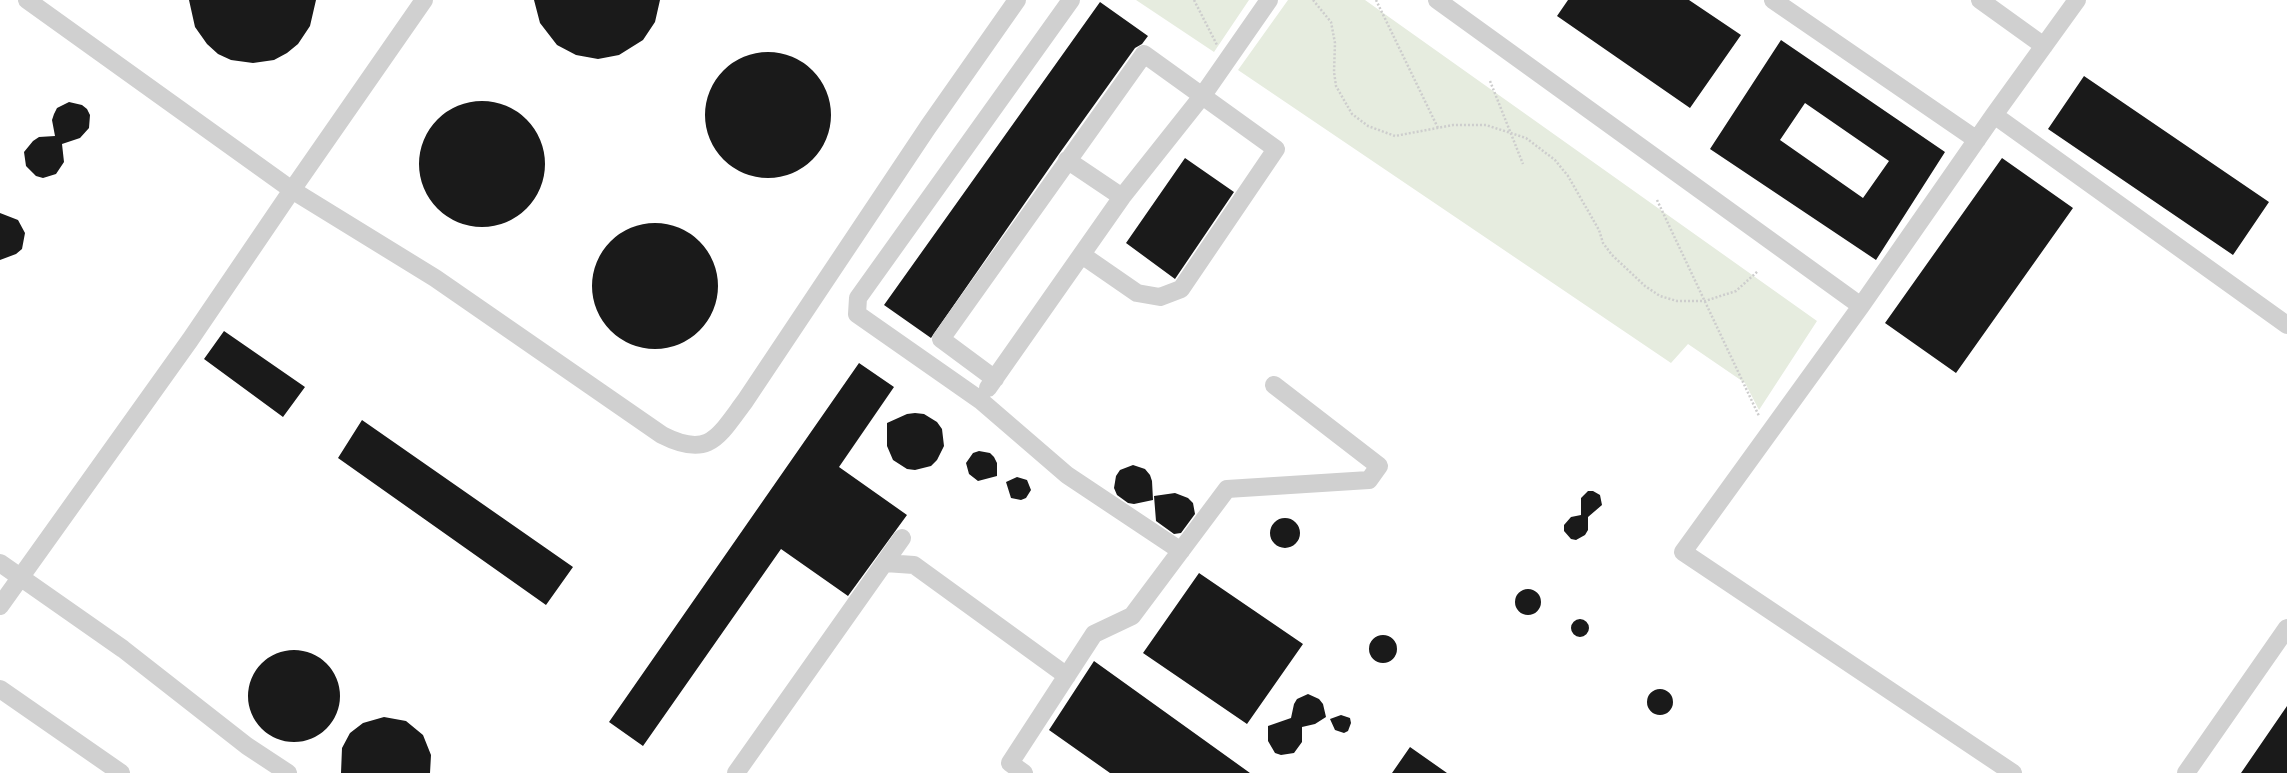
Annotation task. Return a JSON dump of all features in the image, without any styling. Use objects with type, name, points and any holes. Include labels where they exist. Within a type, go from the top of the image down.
[{"type":"street","points":[[27,0],[292,190],[435,278],[662,435],[680,444],[693,446],[710,442],[725,428],[749,395],[928,127],[1017,0]]},
{"type":"street","points":[[0,606],[19,577],[190,340],[424,0]]},
{"type":"street","points":[[1071,0],[858,298],[857,314],[980,400],[1067,474],[1181,551]]},
{"type":"street","points":[[980,400],[1122,197],[1203,95],[1269,0]]},
{"type":"street","points":[[1437,0],[1861,306]]},
{"type":"street","points":[[1773,0],[1977,140]]},
{"type":"street","points":[[1980,0],[2044,46]]},
{"type":"street","points":[[2013,773],[1683,552],[1861,306],[1994,115],[2077,0]]},
{"type":"street","points":[[995,379],[941,339],[1067,160],[1144,54],[1276,149],[1181,289],[1160,297],[1137,293],[1082,255]]},
{"type":"street","points":[[1994,115],[2287,325]]},
{"type":"street","points":[[1067,160],[1122,197]]},
{"type":"street","points":[[1024,773],[1010,763],[1094,634],[1132,616],[1227,489],[1369,480],[1379,466],[1274,385]]},
{"type":"street","points":[[736,773],[902,538]]},
{"type":"street","points":[[0,563],[123,649],[247,746],[288,773]]},
{"type":"street","points":[[885,563],[914,565],[1067,676]]},
{"type":"street","points":[[2186,773],[2287,628]]},
{"type":"street","points":[[0,689],[121,773]]},
{"type":"path","points":[[1194,0],[1218,47]]},
{"type":"path","points":[[1313,0],[1331,22],[1335,43],[1336,86],[1352,114],[1368,126],[1395,136],[1453,125],[1486,125],[1526,138],[1555,160],[1568,176],[1599,230],[1603,243],[1612,255],[1645,286],[1660,296],[1677,301],[1705,302],[1736,292],[1758,271]]},
{"type":"path","points":[[1376,0],[1438,128]]},
{"type":"path","points":[[1490,82],[1523,164]]},
{"type":"path","points":[[1657,200],[1759,416]]},
{"type":"shaded area","points":[[1136,0],[1249,0],[1214,52]]},
{"type":"shaded area","points":[[1288,0],[1365,0],[1817,321],[1759,410],[1745,383],[1688,344],[1671,363],[1238,70]]},
{"type":"building","points":[[189,0],[316,0],[310,26],[298,44],[287,53],[274,60],[253,63],[231,60],[218,54],[207,44],[195,27]]},
{"type":"building","points":[[534,0],[660,0],[655,22],[643,40],[619,55],[598,59],[576,55],[557,45],[540,23]]},
{"type":"building","points":[[1568,0],[1689,0],[1741,35],[1690,108],[1557,16]]},
{"type":"building","points":[[1100,2],[1148,36],[1142,44],[1135,48],[931,338],[884,305]]},
{"type":"building","points":[[1781,40],[1945,152],[1876,260],[1710,149]],"holes":[[[1805,103],[1889,161],[1863,198],[1780,140]]]},
{"type":"building","points":[[768,52],[780,53],[792,57],[808,66],[817,75],[826,91],[830,103],[830,127],[826,139],[817,155],[808,164],[792,173],[780,177],[768,178],[756,177],[744,173],[728,164],[719,155],[710,139],[706,127],[705,115],[706,103],[710,91],[719,75],[728,66],[744,57],[756,53]]},
{"type":"building","points":[[2084,76],[2269,202],[2233,255],[2048,129]]},
{"type":"building","points":[[482,101],[494,102],[506,106],[517,112],[530,124],[540,140],[544,152],[544,176],[540,188],[534,199],[522,212],[506,222],[494,226],[482,227],[470,226],[458,222],[447,216],[434,204],[424,188],[420,176],[419,164],[420,152],[424,140],[430,129],[442,116],[458,106],[470,102]]},
{"type":"building","points":[[69,102],[82,105],[87,109],[90,115],[89,128],[80,138],[62,144],[64,162],[56,174],[43,178],[36,176],[26,166],[24,152],[33,141],[39,137],[55,136],[52,120],[54,114],[57,108]]},
{"type":"building","points":[[1185,158],[1234,192],[1175,279],[1126,243]]},
{"type":"building","points":[[2002,158],[2073,208],[1956,373],[1885,323]]},
{"type":"building","points":[[0,213],[18,220],[25,233],[22,249],[16,254],[0,260]]},
{"type":"building","points":[[655,223],[667,224],[679,228],[690,234],[703,246],[713,262],[717,274],[717,298],[713,310],[707,321],[695,334],[679,344],[667,348],[655,349],[643,348],[631,344],[620,338],[607,326],[597,310],[593,298],[592,286],[593,274],[597,262],[603,251],[615,238],[631,228],[643,224]]},
{"type":"building","points":[[224,331],[305,387],[283,417],[204,359]]},
{"type":"building","points":[[859,363],[894,387],[839,467],[907,515],[848,596],[781,549],[643,746],[609,722]]},
{"type":"building","points":[[907,414],[924,414],[937,422],[942,429],[944,446],[937,460],[931,466],[915,470],[907,469],[893,460],[887,446],[887,423]]},
{"type":"building","points":[[362,420],[573,567],[546,605],[338,458]]},
{"type":"building","points":[[979,451],[990,453],[994,457],[997,463],[997,476],[978,481],[969,474],[966,463],[973,453]]},
{"type":"building","points":[[1133,465],[1145,469],[1150,475],[1152,481],[1153,500],[1134,504],[1128,503],[1117,495],[1114,488],[1116,476],[1120,470]]},
{"type":"building","points":[[1017,477],[1027,480],[1031,490],[1026,498],[1021,500],[1011,498],[1006,482]]},
{"type":"building","points":[[1588,491],[1593,491],[1600,495],[1602,505],[1588,517],[1588,530],[1585,535],[1576,540],[1571,539],[1564,531],[1564,525],[1571,517],[1581,515],[1581,498]]},
{"type":"building","points":[[1175,493],[1188,498],[1193,503],[1195,514],[1181,533],[1174,534],[1156,521],[1154,496]]},
{"type":"building","points":[[1285,518],[1291,519],[1299,527],[1299,539],[1291,547],[1285,548],[1279,547],[1271,539],[1270,533],[1271,527],[1279,519]]},
{"type":"building","points":[[1199,573],[1303,644],[1247,724],[1143,653]]},
{"type":"building","points":[[1528,589],[1537,593],[1541,602],[1537,611],[1528,615],[1519,611],[1515,602],[1519,593]]},
{"type":"building","points":[[1576,619],[1584,619],[1589,624],[1587,635],[1584,637],[1576,637],[1571,632],[1571,624]]},
{"type":"building","points":[[1383,635],[1393,639],[1397,649],[1393,659],[1383,663],[1373,659],[1369,649],[1373,639]]},
{"type":"building","points":[[294,650],[311,654],[326,664],[336,679],[340,696],[336,713],[326,728],[311,738],[294,742],[277,738],[262,728],[252,713],[248,696],[252,679],[262,664],[277,654]]},
{"type":"building","points":[[1094,661],[1250,773],[1110,773],[1049,730]]},
{"type":"building","points":[[1660,689],[1669,693],[1673,702],[1669,711],[1660,715],[1651,711],[1647,702],[1651,693]]},
{"type":"building","points":[[1308,694],[1319,699],[1323,704],[1326,717],[1315,724],[1302,727],[1302,742],[1294,753],[1281,755],[1275,753],[1268,741],[1268,726],[1291,718],[1294,704],[1297,699]]},
{"type":"building","points":[[2287,706],[2287,773],[2241,773]]},
{"type":"building","points":[[1341,715],[1350,718],[1351,723],[1348,731],[1344,733],[1335,730],[1330,719]]},
{"type":"building","points":[[384,717],[406,721],[423,735],[431,755],[430,773],[341,773],[342,748],[350,733],[363,723]]},
{"type":"building","points":[[1410,747],[1447,773],[1392,773]]}]
